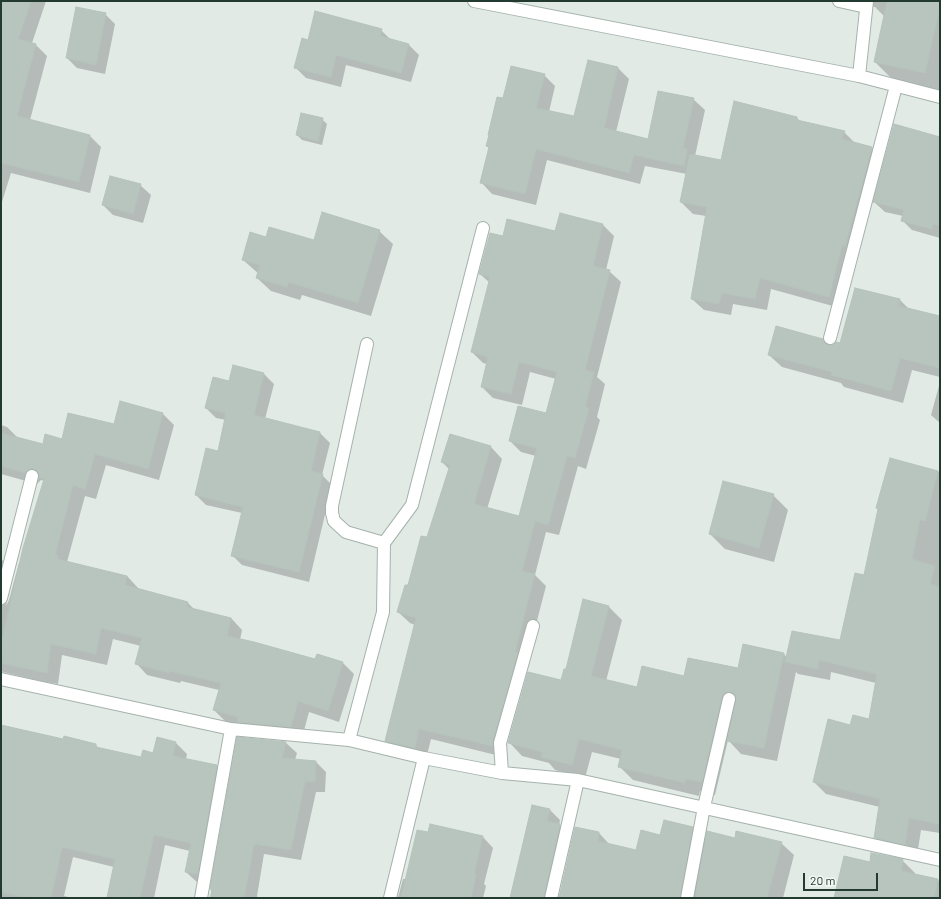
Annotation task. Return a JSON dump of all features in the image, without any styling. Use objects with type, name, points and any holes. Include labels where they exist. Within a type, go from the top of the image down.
[{"type":"street","points":[[474,1],[858,76],[940,97]]},
{"type":"street","points":[[839,1],[867,4],[858,76]]},
{"type":"street","points":[[830,338],[896,86]]},
{"type":"street","points":[[349,740],[383,612],[384,543],[412,505],[482,228]]},
{"type":"street","points":[[367,344],[332,506],[332,513],[334,521],[346,532],[384,543]]},
{"type":"street","points":[[1,598],[32,476]]},
{"type":"street","points":[[502,773],[500,743],[533,626]]},
{"type":"street","points":[[1,679],[231,729],[349,740],[424,758],[502,773],[578,780],[940,860]]},
{"type":"street","points":[[687,898],[704,807],[729,699]]},
{"type":"street","points":[[201,898],[231,729]]},
{"type":"street","points":[[390,898],[424,758]]},
{"type":"street","points":[[551,898],[578,780]]},
{"type":"building","points":[[1,1],[31,1],[18,39],[36,44],[17,116],[90,135],[79,182],[1,163]]},
{"type":"building","points":[[887,1],[940,1],[940,7],[925,73],[874,62]]},
{"type":"building","points":[[76,7],[106,13],[96,65],[66,58]]},
{"type":"building","points":[[315,11],[382,29],[380,36],[409,44],[401,73],[336,55],[331,77],[294,68],[302,38],[308,40]]},
{"type":"building","points":[[588,60],[618,67],[604,128],[648,139],[658,91],[694,98],[683,148],[687,149],[684,166],[634,155],[629,173],[536,149],[525,194],[480,183],[489,147],[486,146],[497,97],[503,98],[511,66],[545,74],[536,108],[574,116]]},
{"type":"building","points":[[734,101],[797,117],[797,120],[845,131],[842,139],[872,147],[845,246],[842,245],[829,297],[760,278],[755,299],[722,293],[719,304],[691,299],[707,207],[680,202],[690,154],[721,160]]},
{"type":"building","points":[[301,113],[323,118],[318,141],[296,135]]},
{"type":"building","points":[[894,124],[940,137],[940,226],[933,224],[932,229],[901,221],[904,210],[873,202]]},
{"type":"building","points":[[110,176],[141,184],[133,214],[102,205]]},
{"type":"building","points":[[322,212],[380,230],[358,303],[288,282],[287,287],[256,278],[260,265],[242,260],[250,232],[266,237],[269,227],[314,240]]},
{"type":"building","points":[[560,213],[603,224],[593,266],[610,270],[585,370],[594,372],[585,407],[589,408],[575,458],[567,456],[548,525],[535,521],[522,571],[535,574],[515,652],[518,653],[493,741],[493,746],[419,729],[415,748],[385,741],[416,618],[397,612],[405,585],[408,585],[421,536],[427,537],[450,465],[441,462],[450,434],[491,446],[474,504],[519,516],[537,448],[509,441],[518,406],[546,413],[557,372],[519,362],[511,394],[481,387],[488,357],[471,352],[490,277],[479,274],[490,233],[503,236],[507,219],[555,231]]},
{"type":"building","points":[[855,288],[900,299],[899,306],[940,316],[940,368],[900,358],[891,391],[831,375],[832,372],[768,355],[776,326],[823,339],[824,343],[828,345],[832,345],[836,342],[840,343]]},
{"type":"building","points":[[233,365],[264,373],[254,415],[320,432],[311,471],[323,474],[299,572],[231,556],[243,507],[195,495],[206,448],[218,451],[226,413],[205,408],[213,377],[229,381]]},
{"type":"building","points":[[120,401],[163,413],[148,469],[95,454],[85,489],[73,485],[55,555],[58,556],[57,559],[127,576],[125,585],[188,602],[187,607],[231,618],[227,636],[315,659],[317,654],[343,662],[328,711],[298,701],[291,727],[237,722],[238,717],[213,710],[221,683],[169,671],[169,673],[135,664],[142,638],[101,628],[96,654],[51,644],[47,673],[1,663],[1,644],[23,548],[44,479],[39,477],[37,471],[34,469],[30,469],[25,473],[1,466],[1,433],[43,444],[45,434],[62,439],[68,413],[114,424]]},
{"type":"building","points":[[890,458],[938,471],[925,521],[920,520],[912,559],[935,566],[930,584],[940,587],[940,824],[909,818],[905,845],[874,838],[880,799],[813,782],[828,719],[850,725],[853,715],[869,719],[877,674],[819,660],[818,669],[785,662],[792,631],[840,640],[855,573],[864,575],[878,509],[876,508]]},
{"type":"building","points":[[723,481],[774,494],[759,548],[709,534]]},
{"type":"building","points":[[583,599],[609,606],[591,676],[637,687],[642,666],[684,676],[688,658],[738,668],[743,644],[784,653],[764,748],[727,741],[736,700],[734,694],[730,692],[724,694],[722,697],[702,782],[686,779],[685,783],[618,767],[622,750],[579,739],[572,765],[541,757],[542,752],[508,743],[528,672],[561,680],[564,669],[566,669]]},
{"type":"building","points":[[1,725],[63,739],[64,736],[96,744],[96,747],[141,757],[143,750],[153,753],[157,737],[176,742],[173,756],[217,765],[198,874],[185,872],[191,843],[154,835],[140,898],[107,898],[115,859],[62,847],[51,898],[30,898],[1,892]]},
{"type":"building","points":[[237,737],[286,742],[282,758],[316,761],[315,782],[305,781],[291,850],[254,844],[244,898],[211,898],[212,890],[210,889]]},
{"type":"building","points":[[532,805],[550,809],[547,821],[560,824],[544,898],[510,898]]},
{"type":"building","points":[[664,820],[693,827],[680,898],[559,898],[575,827],[599,832],[598,841],[636,850],[641,830],[660,835]]},
{"type":"building","points":[[430,824],[483,836],[474,874],[476,875],[471,898],[401,898],[417,830],[428,832]]},
{"type":"building","points":[[707,831],[735,838],[736,831],[782,842],[767,898],[695,898]]},
{"type":"building","points":[[871,853],[903,859],[901,871],[938,879],[934,898],[834,898],[844,856],[870,862]]}]
